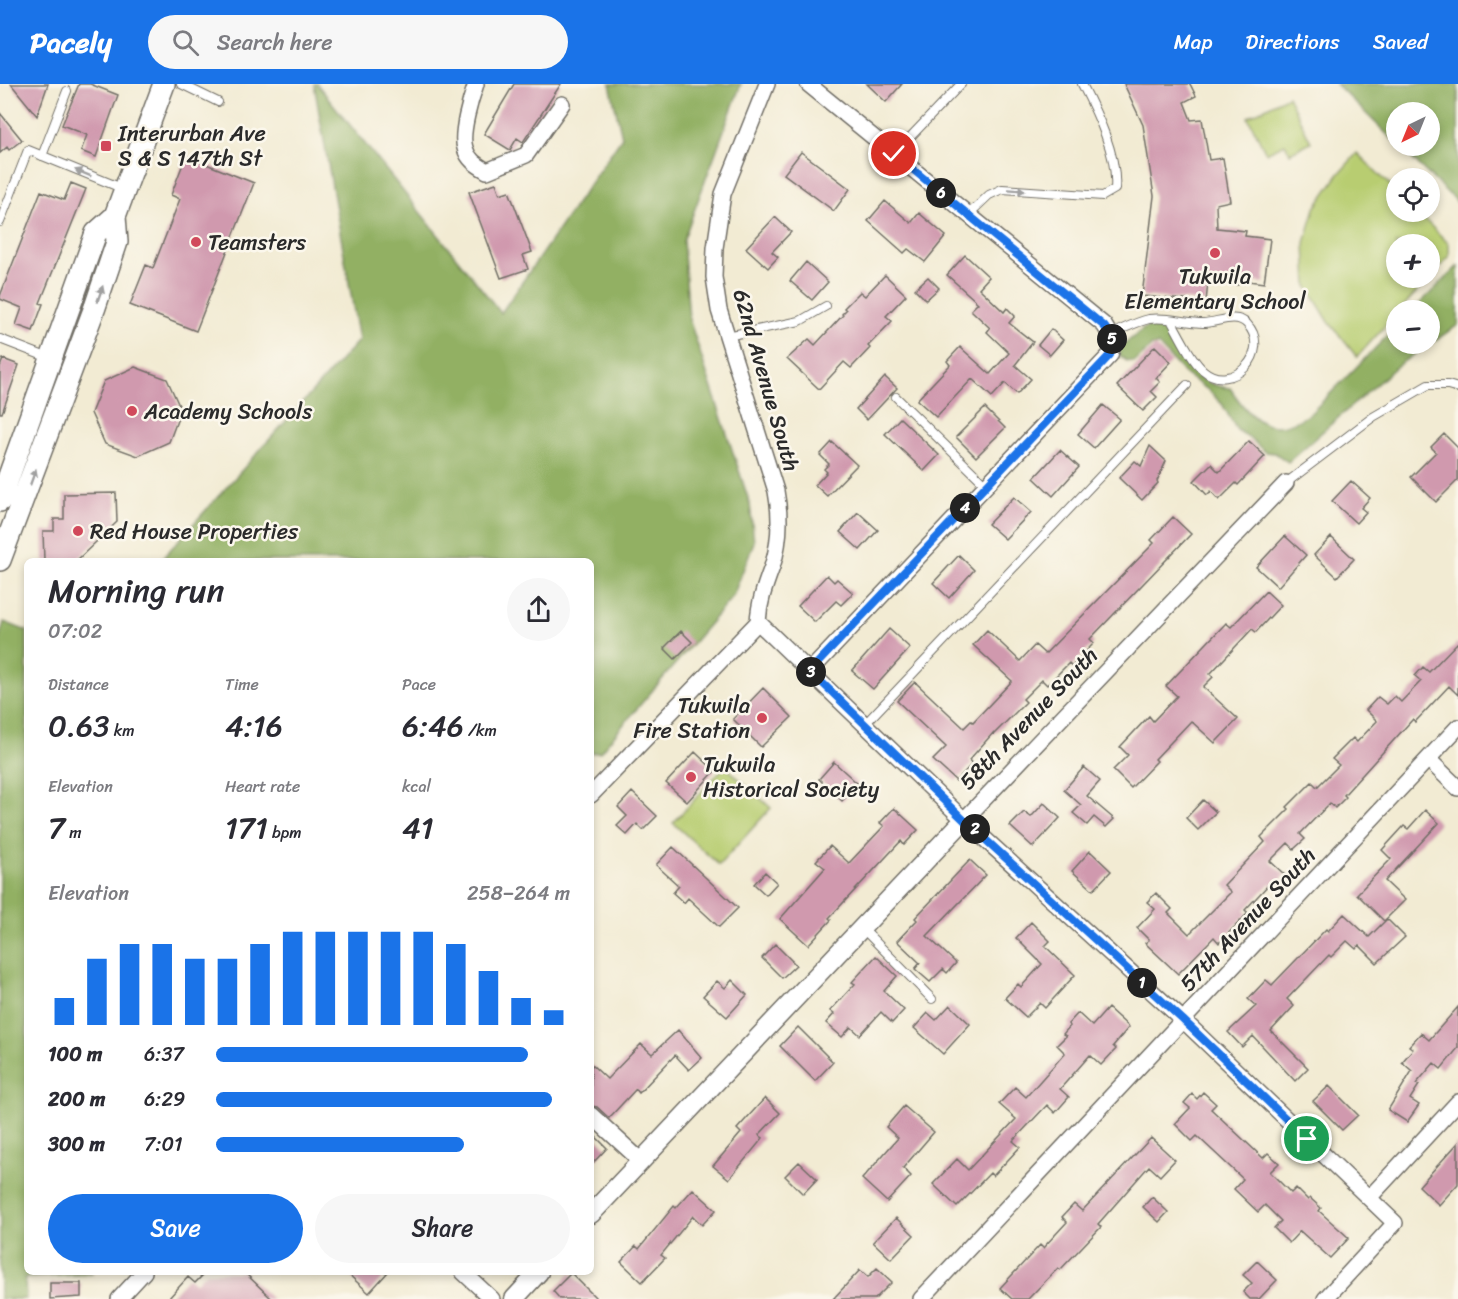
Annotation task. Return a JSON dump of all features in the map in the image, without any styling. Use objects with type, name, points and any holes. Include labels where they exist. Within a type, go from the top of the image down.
[{"type":"main road","points":[[0,560],[74,368],[117,242],[115,216],[164,84]]},
{"type":"main road","points":[[0,501],[96,233],[115,216]]},
{"type":"street","points":[[476,84],[467,110],[464,147],[473,163],[487,171],[526,155],[562,104]]},
{"type":"street","name":"62nd Avenue South","points":[[758,622],[758,606],[772,565],[780,513],[772,480],[719,310],[714,277],[718,223],[723,194],[767,84]]},
{"type":"street","points":[[808,84],[1104,326],[1112,341],[1110,355],[810,671]]},
{"type":"street","name":"58th Avenue South","points":[[594,1211],[1286,483]]},
{"type":"street","points":[[594,792],[758,622],[964,820],[1183,1020],[1395,1223],[1325,1299]]},
{"type":"street","name":"57th Avenue South","points":[[921,1299],[1458,728]]},
{"type":"street","points":[[1428,759],[1458,788]]},
{"type":"street","points":[[1369,1198],[1458,1102]]},
{"type":"street","points":[[594,1118],[640,1160]]},
{"type":"street","points":[[119,1299],[141,1275]]},
{"type":"street","points":[[466,1275],[492,1299]]},
{"type":"street","points":[[514,1299],[535,1275]]},
{"type":"lane","points":[[181,84],[218,102]]},
{"type":"lane","points":[[894,154],[961,84]]},
{"type":"lane","points":[[968,215],[989,195],[1002,189],[1103,196],[1115,189],[1116,175],[1105,136],[1082,84]]},
{"type":"lane","points":[[42,156],[67,91]]},
{"type":"lane","points":[[0,222],[28,150],[125,189]]},
{"type":"lane","points":[[728,336],[800,321],[826,306]]},
{"type":"lane","points":[[1112,341],[1152,318],[1202,323],[1233,318],[1248,324],[1255,347],[1252,359],[1240,373],[1232,377],[1221,378],[1212,375],[1202,370],[1171,320]]},
{"type":"lane","points":[[0,339],[51,359]]},
{"type":"lane","points":[[1448,385],[1458,379]]},
{"type":"lane","points":[[865,724],[1187,385]]},
{"type":"lane","name":"58th Avenue South","points":[[1286,483],[1374,417],[1428,385],[1448,385],[1458,388]]},
{"type":"lane","points":[[896,397],[986,485]]},
{"type":"lane","points":[[862,928],[932,999]]},
{"type":"green space","points":[[314,84],[317,84],[501,313],[622,137],[610,84],[741,84],[683,241],[689,319],[750,504],[754,542],[733,596],[600,752],[594,753],[594,558],[163,558],[359,340]]},
{"type":"green space","points":[[1336,84],[1458,84],[1458,203],[1440,186],[1440,168],[1422,168],[1409,156],[1440,156],[1440,102],[1386,102],[1386,133]]},
{"type":"green space","points":[[1288,96],[1311,142],[1290,153],[1285,144],[1266,153],[1248,117]]},
{"type":"green space","points":[[1357,153],[1386,181],[1386,222],[1427,222],[1439,234],[1386,234],[1386,288],[1421,288],[1409,300],[1386,300],[1386,325],[1357,357],[1329,322],[1307,286],[1305,243],[1315,208]]},
{"type":"green space","points":[[1440,235],[1449,244],[1449,257],[1440,267]]},
{"type":"green space","points":[[1458,266],[1458,325],[1440,337],[1440,300],[1423,300],[1436,288],[1440,288],[1440,284]]},
{"type":"green space","points":[[1156,326],[1163,329],[1175,341],[1195,374],[1209,383],[1230,388],[1247,410],[1265,424],[1286,425],[1312,412],[1386,337],[1386,354],[1415,354],[1397,366],[1288,462],[1275,453],[1265,452],[1237,430],[1222,404],[1208,390],[1186,375],[1158,345],[1152,346],[1135,362],[1127,361],[1120,356],[1121,350],[1143,329]]},
{"type":"green space","points":[[4,622],[24,630],[24,1275],[75,1275],[25,1278],[26,1299],[0,1299],[0,636]]},
{"type":"green space","points":[[725,766],[771,808],[719,865],[673,823]]},
{"type":"building","points":[[11,84],[48,84],[37,116]]},
{"type":"building","points":[[79,84],[90,84],[118,95],[96,157],[81,151],[87,135],[62,125]]},
{"type":"building","points":[[514,84],[561,84],[523,142],[517,138],[510,150],[484,134]]},
{"type":"building","points":[[867,84],[902,84],[886,102]]},
{"type":"building","points":[[1124,84],[1190,84],[1196,96],[1184,102],[1191,120],[1202,119],[1209,160],[1223,158],[1230,201],[1216,204],[1217,228],[1246,231],[1245,236],[1270,239],[1264,283],[1240,280],[1238,285],[1208,282],[1206,302],[1142,296],[1154,196],[1143,125]]},
{"type":"building","points":[[0,113],[22,140],[9,150],[7,147],[0,153]]},
{"type":"building","points":[[801,152],[850,189],[834,211],[784,174]]},
{"type":"building","points":[[186,156],[254,183],[196,331],[130,305],[146,265],[153,268],[180,199],[171,195]]},
{"type":"building","points":[[71,183],[86,189],[40,303],[43,304],[33,331],[16,325],[22,308],[0,299],[0,296],[41,191],[64,200]]},
{"type":"building","points":[[496,183],[500,194],[509,191],[532,252],[523,255],[528,269],[501,278],[469,192]]},
{"type":"building","points":[[885,201],[911,223],[919,213],[946,236],[925,262],[908,249],[904,253],[868,221]]},
{"type":"building","points":[[775,217],[791,232],[772,252],[778,257],[768,268],[746,248]]},
{"type":"building","points":[[965,255],[989,277],[979,288],[1004,312],[1007,308],[1015,316],[1009,323],[1033,342],[1015,365],[1031,379],[1017,394],[1005,383],[992,397],[972,379],[936,417],[917,400],[950,365],[947,361],[960,347],[990,374],[1009,353],[987,332],[990,328],[971,310],[978,303],[947,275]]},
{"type":"building","points":[[806,262],[828,282],[812,300],[790,281]]},
{"type":"building","points":[[885,275],[906,295],[886,316],[892,321],[851,368],[844,362],[819,389],[787,359],[809,339],[815,345],[843,315],[846,310],[844,308],[860,292],[865,296]]},
{"type":"building","points":[[928,277],[939,288],[926,300],[915,289]]},
{"type":"building","points":[[1051,329],[1063,340],[1050,355],[1038,345]]},
{"type":"building","points":[[1155,346],[1171,362],[1156,378],[1160,382],[1151,391],[1157,397],[1143,411],[1117,386]]},
{"type":"building","points":[[3,359],[19,365],[2,413],[0,413],[0,367]]},
{"type":"building","points":[[135,367],[167,379],[181,410],[169,442],[138,456],[105,444],[91,413],[104,381]]},
{"type":"building","points":[[885,377],[897,388],[867,420],[856,409]]},
{"type":"building","points":[[1103,405],[1120,419],[1094,448],[1078,434]]},
{"type":"building","points":[[985,408],[1005,428],[976,457],[956,437]]},
{"type":"building","points":[[900,418],[939,455],[924,471],[885,434]]},
{"type":"building","points":[[1444,434],[1458,448],[1458,480],[1436,502],[1411,477],[1436,452],[1431,447]]},
{"type":"building","points":[[1249,441],[1265,456],[1238,485],[1236,483],[1219,500],[1211,491],[1207,495],[1194,481],[1211,464],[1219,472]]},
{"type":"building","points":[[832,442],[857,465],[827,496],[815,485],[827,472],[824,469],[829,464],[820,455]]},
{"type":"building","points":[[1150,446],[1166,461],[1158,483],[1142,500],[1119,478],[1135,461],[1141,466]]},
{"type":"building","points":[[1060,450],[1079,467],[1053,496],[1034,478]]},
{"type":"building","points":[[1351,481],[1370,498],[1361,508],[1366,512],[1356,523],[1332,501]]},
{"type":"building","points":[[116,493],[117,522],[79,558],[44,558],[43,531],[54,531],[54,519],[64,519],[64,494]]},
{"type":"building","points":[[1014,497],[1031,512],[1005,539],[988,524]]},
{"type":"building","points":[[858,512],[878,530],[860,550],[840,532]]},
{"type":"building","points":[[1173,517],[1191,534],[1090,639],[1094,643],[1072,666],[1069,663],[1047,685],[1042,680],[1023,699],[1026,702],[993,733],[969,760],[972,764],[956,781],[933,760],[946,747],[897,701],[915,682],[964,728],[971,721],[973,722],[1012,681],[973,645],[987,630],[1020,661],[1035,645],[1045,654],[1154,543],[1151,540]]},
{"type":"building","points":[[1285,536],[1306,555],[1278,587],[1256,567]]},
{"type":"building","points":[[1331,537],[1354,559],[1337,577],[1314,555]]},
{"type":"building","points":[[959,555],[974,570],[949,598],[933,583]]},
{"type":"building","points":[[827,575],[834,582],[837,579],[853,593],[841,605],[836,601],[815,622],[798,606]]},
{"type":"building","points":[[1266,591],[1281,605],[1256,632],[1252,629],[1210,674],[1213,677],[1203,687],[1238,719],[1215,743],[1191,721],[1131,788],[1113,770],[1128,755],[1120,747],[1149,716],[1153,721],[1177,696],[1166,686],[1226,623],[1231,627]]},
{"type":"building","points":[[889,629],[910,648],[873,689],[852,671]]},
{"type":"building","points":[[681,631],[692,642],[675,659],[664,648]]},
{"type":"building","points":[[1458,642],[1458,695],[1449,686],[1415,722],[1413,719],[1335,808],[1330,803],[1300,834],[1305,839],[1294,849],[1288,843],[1270,861],[1285,875],[1274,887],[1270,883],[1245,910],[1248,913],[1219,943],[1214,937],[1178,974],[1145,943],[1149,940],[1137,928],[1155,909],[1147,902],[1156,893],[1172,909],[1168,913],[1189,934],[1231,892],[1224,885],[1265,842],[1261,837],[1289,809],[1287,807],[1312,782],[1317,787],[1339,765],[1332,759],[1353,738],[1357,742],[1377,721],[1366,710],[1378,697],[1387,704],[1395,696],[1401,702],[1421,681],[1415,676],[1423,667],[1429,672]]},
{"type":"building","name":"Tukwila Fire Station","points":[[763,688],[792,717],[761,747],[733,719]]},
{"type":"building","name":"Tukwila Historical Society","points":[[695,752],[715,771],[687,802],[666,783]]},
{"type":"building","points":[[834,762],[858,784],[842,801],[819,779]]},
{"type":"building","points":[[1084,767],[1100,781],[1087,796],[1114,819],[1106,827],[1094,817],[1087,825],[1073,813],[1081,805],[1064,790]]},
{"type":"building","points":[[632,792],[657,816],[643,830],[637,824],[627,835],[617,826],[627,816],[618,807]]},
{"type":"building","points":[[1203,800],[1216,812],[1198,830],[1186,818]]},
{"type":"building","points":[[1044,803],[1060,818],[1033,847],[1010,826],[1024,812],[1031,817]]},
{"type":"building","points":[[894,808],[918,830],[904,845],[901,841],[829,918],[831,920],[808,945],[780,919],[825,868],[816,861],[830,846],[849,863],[884,826],[880,823]]},
{"type":"building","points":[[1425,810],[1439,823],[1385,881],[1405,900],[1384,921],[1357,894],[1391,859],[1382,850],[1404,826],[1408,829]]},
{"type":"building","points":[[673,847],[738,908],[719,927],[688,898],[684,903],[673,893],[679,886],[656,865]]},
{"type":"building","points":[[1090,851],[1111,871],[1093,890],[1072,871]]},
{"type":"building","points":[[970,860],[986,875],[927,936],[956,963],[947,973],[943,969],[930,982],[915,969],[920,963],[897,941],[917,920],[915,918]]},
{"type":"building","points":[[765,872],[777,883],[766,895],[754,884]]},
{"type":"building","points":[[1344,914],[1369,937],[1387,919],[1405,937],[1377,963],[1359,945],[1356,949],[1347,941],[1331,957],[1329,955],[1287,999],[1294,1006],[1271,1031],[1308,1068],[1295,1081],[1253,1036],[1242,1047],[1228,1032],[1256,1006],[1248,999],[1266,980],[1272,985],[1326,929],[1328,931]]},
{"type":"building","points":[[1031,922],[1050,941],[1045,946],[1075,975],[1045,1008],[1040,1003],[1026,1017],[1005,998],[1018,984],[1021,987],[1042,964],[1016,938]]},
{"type":"building","points":[[775,944],[796,965],[782,978],[762,958]]},
{"type":"building","points":[[876,956],[897,976],[884,991],[904,1010],[892,1023],[881,1012],[860,1035],[851,1027],[842,1037],[826,1023],[834,1014],[830,1011],[855,984],[852,982]]},
{"type":"building","points":[[732,980],[747,995],[727,1017],[703,996],[717,981],[725,988]]},
{"type":"building","points":[[950,1005],[970,1024],[943,1054],[914,1028],[928,1013],[936,1020]]},
{"type":"building","points":[[1458,1007],[1458,1048],[1441,1069],[1434,1063],[1416,1084],[1419,1085],[1410,1099],[1419,1105],[1407,1122],[1388,1110],[1412,1071],[1402,1062],[1413,1049],[1409,1046],[1421,1033],[1429,1040]]},
{"type":"building","points":[[1108,1008],[1129,1027],[1113,1046],[1116,1049],[1101,1065],[1090,1055],[1060,1089],[1069,1097],[1055,1113],[1047,1105],[1013,1141],[1020,1147],[993,1176],[990,1173],[957,1207],[933,1184],[957,1159],[968,1170],[1016,1119],[999,1104],[1015,1087],[1026,1097],[1065,1053],[1057,1045],[1066,1036],[1063,1034],[1070,1026],[1068,1024],[1078,1013],[1092,1026]]},
{"type":"building","points":[[798,1027],[833,1062],[815,1081],[780,1046]]},
{"type":"building","points":[[678,1030],[702,1058],[689,1070],[675,1055],[639,1093],[636,1089],[609,1118],[594,1106],[594,1067],[607,1079],[641,1044],[652,1054]]},
{"type":"building","points":[[1329,1086],[1358,1115],[1342,1130],[1313,1101]]},
{"type":"building","points":[[1203,1092],[1216,1104],[1211,1109],[1263,1158],[1268,1153],[1279,1163],[1270,1172],[1291,1193],[1296,1188],[1308,1200],[1310,1198],[1321,1208],[1319,1211],[1349,1238],[1330,1258],[1300,1231],[1289,1243],[1274,1228],[1281,1221],[1265,1205],[1258,1212],[1234,1189],[1243,1179],[1197,1136],[1192,1141],[1175,1124],[1190,1108],[1184,1103],[1192,1094],[1197,1099]]},
{"type":"building","points":[[765,1098],[780,1113],[759,1135],[763,1138],[729,1179],[713,1166],[741,1133],[737,1129]]},
{"type":"building","points":[[904,1106],[934,1132],[903,1168],[911,1176],[887,1202],[862,1179],[898,1138],[886,1127]]},
{"type":"building","points":[[594,1135],[607,1148],[594,1162]]},
{"type":"building","points":[[1151,1138],[1175,1160],[1160,1176],[1149,1166],[1098,1224],[1101,1227],[1060,1270],[1058,1268],[1028,1299],[1012,1299],[1000,1288],[1040,1245],[1043,1248],[1067,1222],[1062,1217],[1074,1204],[1082,1211]]},
{"type":"building","points":[[1458,1143],[1458,1184],[1439,1205],[1419,1186]]},
{"type":"building","points":[[799,1162],[817,1179],[803,1194],[785,1176]]},
{"type":"building","points":[[693,1189],[716,1210],[702,1225],[693,1216],[661,1255],[665,1258],[642,1282],[621,1262],[636,1246],[639,1249],[674,1206],[676,1208]]},
{"type":"building","points":[[1152,1197],[1168,1212],[1159,1222],[1143,1207]]},
{"type":"building","points":[[896,1218],[914,1235],[891,1259],[873,1242]]},
{"type":"building","points":[[1257,1261],[1277,1280],[1259,1299],[1250,1299],[1243,1292],[1252,1283],[1243,1275]]},
{"type":"building","points":[[877,1268],[892,1282],[875,1299],[833,1299],[860,1270],[868,1277]]},
{"type":"building","points":[[203,1275],[247,1275],[272,1299],[168,1299],[188,1277],[195,1283]]},
{"type":"building","points":[[349,1275],[385,1275],[369,1293]]},
{"type":"building","points":[[569,1275],[573,1275],[597,1299],[560,1299],[553,1291]]},
{"type":"building","points":[[50,1283],[81,1283],[81,1297],[50,1299]]},
{"type":"place","name":"Interurban Ave S & S 147th St","points":[[106,146]]},
{"type":"place","name":"Teamsters","points":[[196,242]]},
{"type":"place","name":"Tukwila Elementary School","points":[[1215,253]]},
{"type":"place","name":"Academy Schools","points":[[132,411]]},
{"type":"place","name":"Red House Properties","points":[[78,531]]},
{"type":"place","name":"Tukwila Fire Station","points":[[762,718]]},
{"type":"place","name":"Tukwila Historical Society","points":[[691,777]]},
{"type":"route","points":[[894,154],[1104,326],[1111,334],[1113,347],[1110,355],[810,671],[964,820],[1183,1020],[1307,1139]]}]
